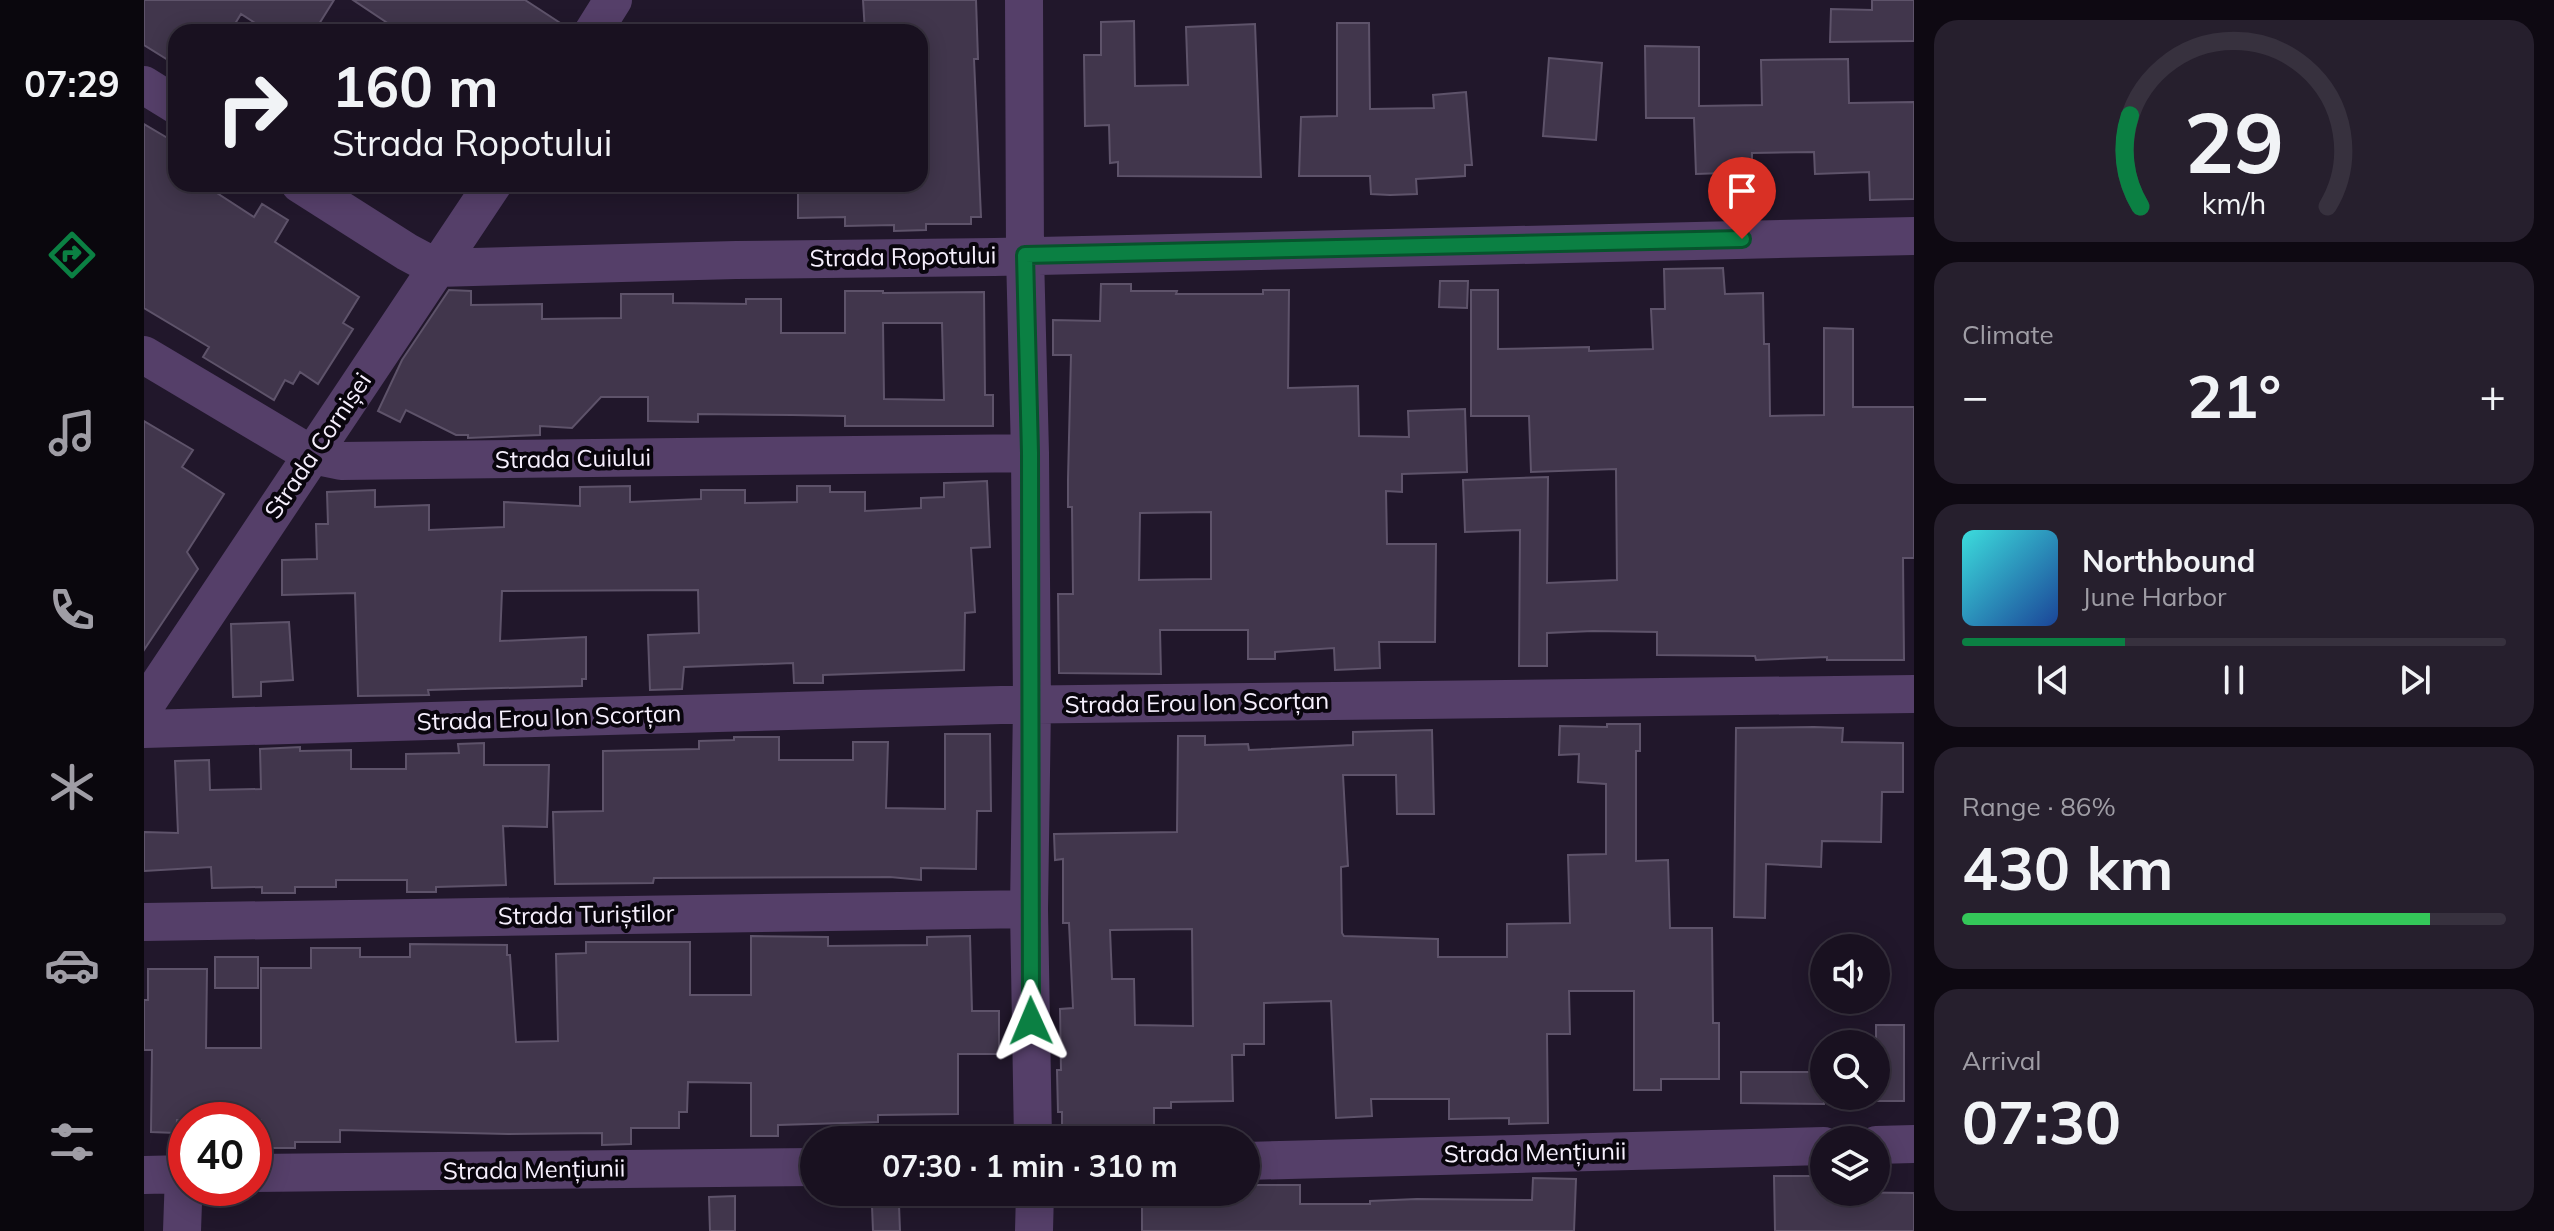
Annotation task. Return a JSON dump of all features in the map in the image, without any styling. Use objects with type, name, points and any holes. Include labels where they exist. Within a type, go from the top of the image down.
[{"type":"street","points":[[1024,0],[1032,704],[1029,909],[1033,1126]]},
{"type":"street","points":[[144,85],[168,100]]},
{"type":"street","points":[[313,192],[437,268]]},
{"type":"street","name":"Strada Cornișei","points":[[144,707],[488,192]]},
{"type":"street","name":"Strada Ropotului","points":[[437,268],[1914,236]]},
{"type":"street","name":"Strada Cuiului","points":[[144,355],[312,455],[357,462],[1030,453]]},
{"type":"street","name":"Strada Erou Ion Scorțan","points":[[144,729],[1032,704],[1914,694]]},
{"type":"street","name":"Strada Turiștilor","points":[[144,922],[1029,909]]},
{"type":"street","points":[[1890,1145],[1914,1144]]},
{"type":"street","name":"Strada Mențiunii","points":[[1260,1161],[1810,1146]]},
{"type":"street","name":"Strada Mențiunii","points":[[272,1173],[800,1167]]},
{"type":"street","points":[[144,1175],[168,1174]]},
{"type":"street","points":[[182,1231],[183,1206]]},
{"type":"street","points":[[1034,1231],[1035,1206]]},
{"type":"building","points":[[144,0],[334,0],[319,24],[257,24],[241,14],[235,24],[168,24],[168,60],[144,45]]},
{"type":"building","points":[[353,0],[525,0],[562,24],[389,24]]},
{"type":"building","points":[[863,0],[976,0],[978,59],[974,59],[981,217],[971,217],[971,224],[926,224],[926,230],[894,231],[894,225],[845,226],[845,217],[798,218],[798,192],[928,192],[928,24],[864,24]]},
{"type":"building","points":[[1872,0],[1914,0],[1914,41],[1830,42],[1831,9],[1872,10]]},
{"type":"building","points":[[1134,21],[1135,86],[1188,85],[1186,27],[1255,24],[1261,177],[1118,176],[1118,162],[1110,163],[1109,125],[1085,126],[1084,55],[1101,55],[1101,22]]},
{"type":"building","points":[[1337,23],[1369,23],[1370,109],[1434,108],[1433,95],[1466,92],[1472,165],[1465,165],[1465,176],[1416,179],[1417,194],[1390,195],[1371,194],[1370,176],[1299,176],[1301,117],[1337,116]]},
{"type":"building","points":[[1645,46],[1699,47],[1699,106],[1762,105],[1761,60],[1848,59],[1849,103],[1914,102],[1914,199],[1870,200],[1869,172],[1815,174],[1814,152],[1752,153],[1752,172],[1696,174],[1694,118],[1646,118]]},
{"type":"building","points":[[1549,58],[1602,63],[1596,140],[1543,136]]},
{"type":"building","points":[[144,124],[168,138],[168,192],[215,192],[254,217],[262,204],[288,220],[275,242],[359,297],[343,323],[353,329],[318,384],[300,372],[293,384],[285,380],[274,400],[203,357],[209,347],[144,308]]},
{"type":"building","points":[[1723,268],[1725,294],[1763,293],[1764,344],[1769,344],[1770,416],[1824,415],[1824,328],[1853,329],[1853,407],[1914,407],[1914,558],[1903,558],[1904,660],[1827,660],[1827,657],[1756,660],[1755,656],[1657,655],[1657,632],[1593,631],[1547,633],[1547,666],[1519,666],[1520,530],[1465,532],[1463,480],[1548,477],[1547,583],[1617,580],[1616,469],[1531,472],[1529,416],[1471,416],[1471,290],[1498,290],[1498,349],[1653,349],[1651,309],[1665,309],[1664,269]]},
{"type":"building","points":[[1440,281],[1468,281],[1467,308],[1439,307]]},
{"type":"building","points":[[1101,284],[1131,284],[1131,291],[1177,291],[1176,294],[1263,294],[1263,290],[1289,290],[1288,388],[1358,386],[1359,436],[1409,437],[1408,411],[1465,409],[1467,472],[1402,474],[1402,492],[1386,491],[1387,544],[1436,544],[1435,642],[1379,642],[1380,668],[1335,670],[1334,648],[1275,652],[1275,659],[1248,659],[1248,630],[1160,630],[1161,674],[1059,673],[1058,594],[1073,594],[1072,507],[1068,507],[1071,355],[1053,355],[1053,320],[1100,321]],"holes":[[[1211,512],[1211,579],[1139,580],[1140,513]]]},
{"type":"building","points":[[449,290],[471,291],[471,305],[542,304],[542,319],[621,318],[621,294],[673,294],[673,303],[746,304],[746,299],[781,299],[781,333],[845,333],[845,291],[984,292],[985,395],[993,395],[993,426],[845,426],[845,416],[792,415],[698,414],[698,422],[648,421],[648,397],[601,397],[572,428],[540,426],[540,435],[468,438],[468,435],[456,435],[406,410],[400,422],[378,411],[402,360]],"holes":[[[883,323],[942,323],[944,400],[884,399]]]},
{"type":"building","points":[[144,421],[193,450],[182,467],[224,494],[187,552],[198,569],[144,650]]},
{"type":"building","points":[[987,481],[990,547],[971,548],[975,612],[965,613],[964,670],[823,675],[823,683],[794,683],[793,663],[684,667],[682,689],[650,690],[648,635],[699,633],[698,590],[502,591],[500,641],[586,637],[586,679],[582,679],[582,686],[428,690],[429,695],[358,696],[355,593],[282,595],[282,560],[317,559],[316,524],[328,524],[327,492],[375,490],[375,507],[429,505],[429,530],[504,527],[504,502],[580,506],[580,487],[630,486],[630,502],[701,499],[701,490],[745,490],[745,503],[797,502],[797,486],[830,486],[830,492],[865,492],[865,511],[921,508],[921,498],[944,497],[944,483]]},
{"type":"building","points":[[289,622],[293,680],[261,682],[261,696],[233,697],[231,624]]},
{"type":"building","points":[[1640,724],[1640,751],[1636,751],[1636,861],[1668,860],[1670,928],[1712,928],[1713,1023],[1719,1023],[1719,1079],[1661,1079],[1661,1090],[1634,1090],[1634,991],[1569,991],[1570,1034],[1547,1034],[1548,1123],[1509,1124],[1509,1118],[1449,1119],[1449,1099],[1371,1099],[1372,1116],[1336,1118],[1331,1001],[1264,1003],[1264,1044],[1244,1044],[1244,1055],[1232,1055],[1233,1101],[1171,1102],[1171,1108],[1154,1108],[1154,1126],[1062,1126],[1062,1112],[1058,1112],[1057,1070],[1061,1070],[1060,1009],[1073,1008],[1069,923],[1063,923],[1063,859],[1055,860],[1054,834],[1177,832],[1178,736],[1205,736],[1205,745],[1248,744],[1249,750],[1353,745],[1353,732],[1432,730],[1434,814],[1397,814],[1396,775],[1343,775],[1348,866],[1341,867],[1342,933],[1344,936],[1438,939],[1438,957],[1507,957],[1507,924],[1570,923],[1568,855],[1606,854],[1606,784],[1578,782],[1579,754],[1559,755],[1560,726]],"holes":[[[1192,929],[1193,1026],[1135,1025],[1134,979],[1112,979],[1110,930]]]},
{"type":"building","points":[[1736,728],[1843,728],[1842,742],[1903,743],[1903,792],[1882,792],[1881,842],[1822,841],[1821,867],[1766,864],[1765,918],[1734,917]]},
{"type":"building","points":[[945,734],[990,734],[991,811],[977,811],[976,869],[921,868],[921,880],[890,877],[654,878],[653,883],[555,884],[553,812],[603,811],[603,751],[699,749],[699,741],[779,737],[779,760],[853,760],[853,742],[888,742],[886,808],[945,809]]},
{"type":"building","points":[[484,743],[484,765],[549,765],[547,827],[503,826],[506,885],[436,887],[436,892],[407,892],[407,880],[336,880],[336,887],[295,887],[295,893],[262,893],[262,887],[212,888],[211,867],[144,871],[144,832],[178,833],[175,761],[209,760],[210,790],[261,789],[260,749],[300,747],[300,751],[351,750],[351,769],[406,769],[406,754],[459,753],[458,744]]},
{"type":"building","points":[[751,936],[828,937],[828,946],[927,945],[927,937],[970,936],[972,1011],[999,1011],[999,1054],[958,1054],[958,1114],[878,1115],[878,1122],[778,1125],[778,1136],[751,1136],[751,1083],[688,1082],[687,1112],[679,1112],[679,1128],[631,1128],[631,1144],[602,1145],[602,1133],[340,1130],[340,1142],[295,1142],[295,1148],[272,1148],[272,1102],[168,1102],[168,1133],[151,1132],[152,1050],[144,1050],[144,1000],[148,1000],[148,969],[207,969],[206,1048],[261,1048],[261,968],[311,968],[311,948],[360,948],[360,957],[410,957],[410,944],[507,945],[516,1042],[558,1041],[556,954],[586,953],[586,942],[690,942],[690,995],[751,995]]},
{"type":"building","points":[[215,957],[258,957],[258,988],[215,988]]},
{"type":"building","points":[[1876,1025],[1904,1025],[1904,1101],[1890,1101],[1890,1030],[1876,1030]]},
{"type":"building","points":[[1741,1072],[1810,1072],[1810,1104],[1741,1103]]},
{"type":"building","points":[[1774,1176],[1810,1176],[1810,1206],[1890,1206],[1890,1193],[1914,1193],[1914,1231],[1775,1231]]},
{"type":"building","points":[[1533,1178],[1576,1179],[1574,1231],[1142,1231],[1142,1206],[1260,1206],[1260,1185],[1300,1185],[1300,1204],[1370,1204],[1370,1201],[1417,1199],[1532,1200]]},
{"type":"building","points":[[735,1196],[735,1231],[710,1231],[709,1197]]},
{"type":"building","points":[[872,1206],[899,1206],[900,1231],[873,1231]]},
{"type":"route","points":[[1031,1021],[1032,704],[1025,255],[1742,239]]}]
